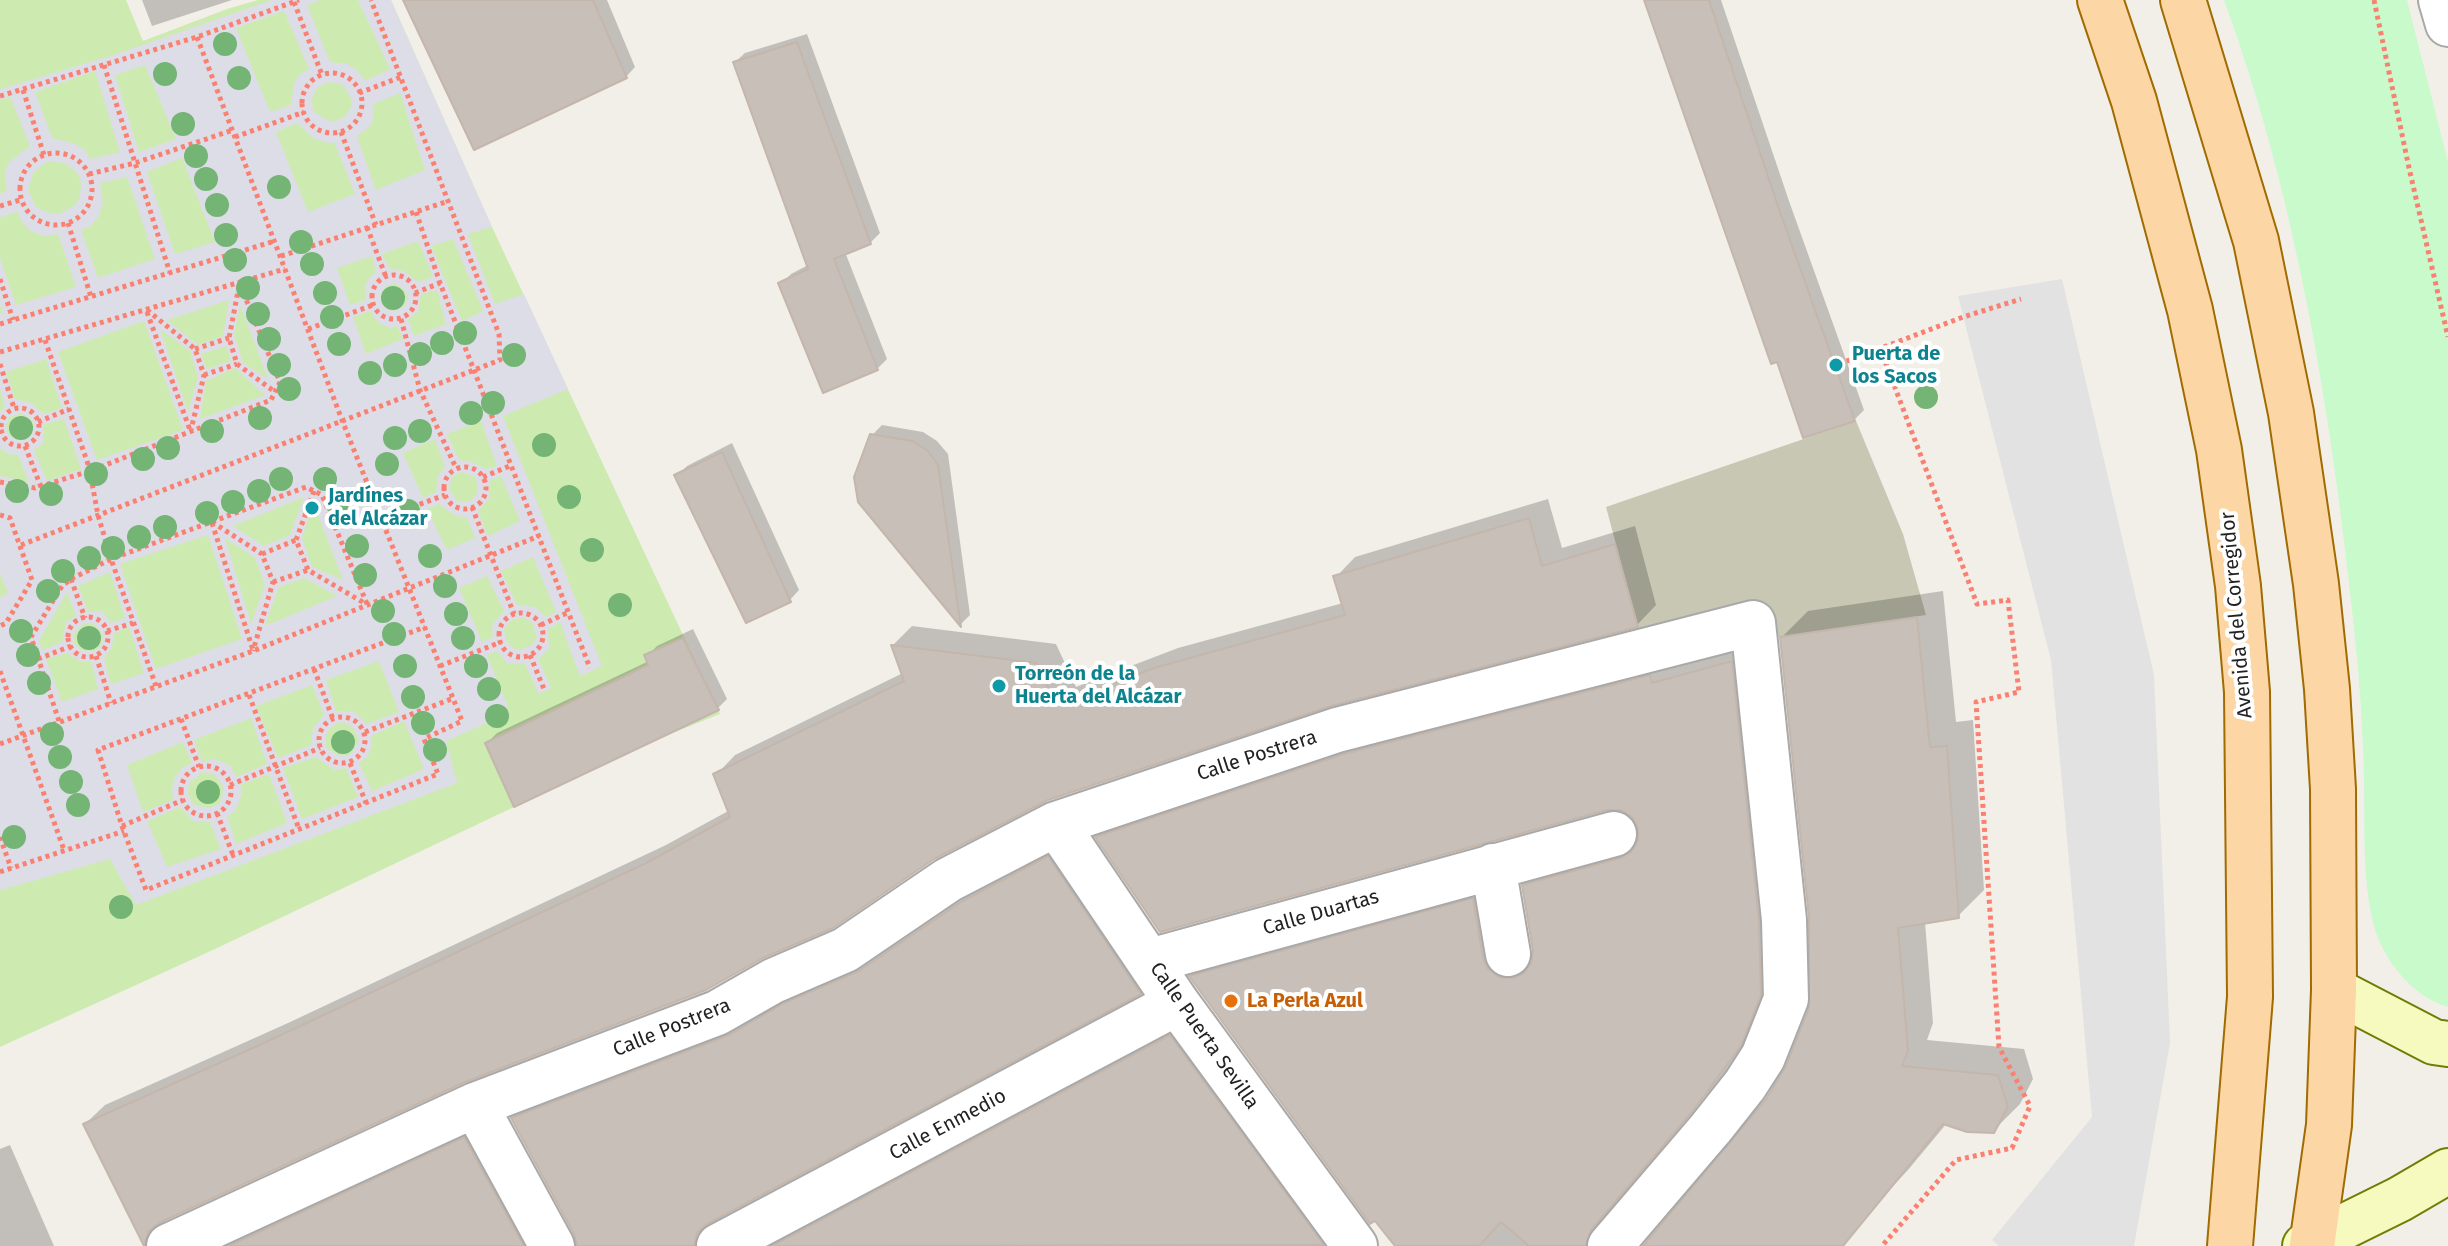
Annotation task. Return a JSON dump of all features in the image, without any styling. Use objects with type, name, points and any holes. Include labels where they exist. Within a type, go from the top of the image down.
[{"type":"main road","name":"Avenida del Corregidor","points":[[2100,0],[2134,101],[2190,310],[2219,450],[2238,586],[2247,692],[2250,997],[2230,1246]]},
{"type":"main road","points":[[2183,0],[2256,241],[2291,413],[2316,584],[2327,689],[2333,789],[2334,990],[2329,1125],[2310,1245]]},
{"type":"main road","points":[[2334,990],[2434,1042],[2448,1044]]},
{"type":"main road","points":[[2310,1245],[2448,1171]]},
{"type":"street","points":[[2441,0],[2448,24]]},
{"type":"street","name":"Calle Postrera","points":[[169,1246],[475,1105],[717,1013],[773,981],[845,950],[948,880],[1056,824],[1337,730],[1753,623],[1784,920],[1786,999],[1763,1057],[1745,1085],[1610,1246]]},
{"type":"street","name":"Calle Puerta Sevilla","points":[[1056,824],[1177,1003],[1355,1246]]},
{"type":"street","name":"Calle Duartas","points":[[1150,961],[1614,834]]},
{"type":"street","points":[[1493,866],[1508,954]]},
{"type":"street","name":"Calle Enmedio","points":[[719,1246],[1177,1003]]},
{"type":"street","points":[[475,1105],[552,1246]]},
{"type":"path","points":[[21,545],[500,360],[499,334],[371,0]]},
{"type":"path","points":[[2374,0],[2448,337]]},
{"type":"path","points":[[0,96],[197,37],[297,1],[322,75]]},
{"type":"path","points":[[197,37],[342,420],[454,698],[462,721],[424,739],[438,774],[146,890],[98,750],[425,627]]},
{"type":"path","points":[[104,65],[170,273]]},
{"type":"path","points":[[336,73],[348,78],[359,93],[360,114],[353,125],[341,132],[328,134],[315,128],[306,119],[301,106],[303,93],[311,82],[322,75],[336,73]]},
{"type":"path","points":[[359,93],[401,77]]},
{"type":"path","points":[[23,90],[44,155]]},
{"type":"path","points":[[235,137],[304,112]]},
{"type":"path","points":[[89,174],[135,163],[233,130]]},
{"type":"path","points":[[341,132],[376,225]]},
{"type":"path","points":[[64,154],[76,159],[89,174],[93,191],[90,204],[83,215],[68,223],[47,225],[36,220],[20,200],[22,175],[29,164],[44,155],[64,154]]},
{"type":"path","points":[[0,206],[20,200]]},
{"type":"path","points":[[281,256],[449,201]]},
{"type":"path","points":[[416,212],[440,283],[590,668]]},
{"type":"path","points":[[68,223],[91,297]]},
{"type":"path","points":[[367,227],[386,277]]},
{"type":"path","points":[[0,324],[275,241]]},
{"type":"path","points":[[0,352],[285,269]]},
{"type":"path","points":[[399,275],[406,278],[415,293],[415,305],[401,319],[383,317],[373,305],[373,289],[386,277],[399,275]]},
{"type":"path","points":[[0,279],[13,320]]},
{"type":"path","points":[[239,283],[229,338],[237,364],[275,392]]},
{"type":"path","points":[[0,482],[41,487],[271,400],[280,382],[239,283]]},
{"type":"path","points":[[415,293],[440,283]]},
{"type":"path","points":[[1839,364],[1963,317],[2021,299]]},
{"type":"path","points":[[308,329],[373,305]]},
{"type":"path","points":[[146,310],[195,349],[204,375],[190,431]]},
{"type":"path","points":[[146,310],[190,431]]},
{"type":"path","points":[[401,319],[420,390],[456,468]]},
{"type":"path","points":[[195,349],[229,338]]},
{"type":"path","points":[[45,340],[90,471],[98,515],[111,559],[156,686]]},
{"type":"path","points":[[1880,348],[1977,604],[2008,600],[2019,692],[1976,702],[1999,1047],[2030,1106],[2012,1148],[1956,1160],[1882,1246]]},
{"type":"path","points":[[0,364],[14,408]]},
{"type":"path","points":[[204,375],[237,364]]},
{"type":"path","points":[[23,407],[32,411],[38,422],[37,437],[25,446],[11,445],[1,434],[5,413],[14,408],[23,407]]},
{"type":"path","points":[[38,422],[69,409]]},
{"type":"path","points":[[25,446],[41,487]]},
{"type":"path","points":[[483,477],[512,465]]},
{"type":"path","points":[[456,468],[474,468],[483,477],[486,490],[478,505],[461,509],[452,505],[445,495],[445,482],[456,468]]},
{"type":"path","points":[[59,721],[31,637],[62,586],[111,559],[306,487],[322,495],[367,604]]},
{"type":"path","points":[[314,491],[296,540],[308,570],[367,604]]},
{"type":"path","points":[[382,518],[445,495]]},
{"type":"path","points":[[472,507],[514,615]]},
{"type":"path","points":[[0,515],[10,518],[32,580],[6,623],[0,626]]},
{"type":"path","points":[[212,522],[262,554],[273,582],[253,651]]},
{"type":"path","points":[[212,522],[253,651]]},
{"type":"path","points":[[0,744],[253,651],[539,536]]},
{"type":"path","points":[[262,554],[296,540]]},
{"type":"path","points":[[273,582],[308,570]]},
{"type":"path","points":[[71,579],[85,618]]},
{"type":"path","points":[[541,625],[569,612]]},
{"type":"path","points":[[526,613],[541,625],[543,639],[540,647],[530,655],[508,653],[501,642],[503,622],[514,615],[526,613]]},
{"type":"path","points":[[85,618],[101,621],[107,631],[108,644],[96,656],[88,658],[71,646],[69,635],[71,627],[85,618]]},
{"type":"path","points":[[107,631],[133,623]]},
{"type":"path","points":[[440,666],[501,642]]},
{"type":"path","points":[[38,659],[71,646]]},
{"type":"path","points":[[530,655],[544,689]]},
{"type":"path","points":[[96,656],[111,703]]},
{"type":"path","points":[[314,669],[333,719]]},
{"type":"path","points":[[0,671],[64,850]]},
{"type":"path","points":[[249,695],[299,829]]},
{"type":"path","points":[[365,732],[454,698]]},
{"type":"path","points":[[349,717],[359,723],[365,732],[366,744],[361,755],[350,762],[341,764],[330,760],[320,748],[320,730],[333,719],[349,717]]},
{"type":"path","points":[[181,719],[199,767]]},
{"type":"path","points":[[230,785],[320,748]]},
{"type":"path","points":[[350,762],[366,803]]},
{"type":"path","points":[[199,767],[217,769],[225,775],[230,785],[231,795],[227,805],[217,813],[199,815],[190,811],[183,800],[182,782],[188,773],[199,767]]},
{"type":"path","points":[[0,872],[123,829],[183,800]]},
{"type":"path","points":[[217,813],[233,855]]},
{"type":"path","points":[[0,837],[11,868]]},
{"type":"shaded area","points":[[272,0],[320,0],[307,5],[330,62],[347,64],[356,69],[365,81],[390,69],[358,0],[391,0],[492,227],[468,234],[495,304],[524,294],[568,389],[503,416],[602,666],[580,676],[560,622],[548,629],[549,649],[538,659],[551,688],[539,694],[525,664],[507,663],[497,651],[487,655],[508,707],[487,723],[446,741],[457,783],[136,905],[110,859],[0,890],[0,597],[8,593],[0,573],[0,476],[29,482],[18,455],[8,454],[0,448],[0,412],[5,406],[0,389],[0,314],[3,313],[0,304],[0,258],[16,305],[76,287],[58,234],[45,236],[32,232],[17,212],[0,217],[0,194],[7,191],[5,175],[8,163],[30,146],[10,96],[0,100],[0,89],[114,55]],"holes":[[[284,11],[309,69],[298,76],[291,105],[270,112],[236,28]],[[145,65],[176,139],[139,152],[115,75]],[[95,71],[120,152],[90,159],[85,150],[75,144],[52,138],[35,92]],[[329,82],[342,84],[352,100],[344,118],[331,122],[314,112],[311,100],[317,88]],[[400,93],[425,170],[376,190],[357,137],[372,124],[374,104]],[[297,123],[313,138],[334,142],[355,194],[308,212],[276,132]],[[182,158],[215,242],[175,254],[147,172]],[[48,161],[65,163],[78,174],[81,182],[80,198],[60,214],[51,214],[36,207],[28,190],[33,173]],[[127,177],[155,259],[98,278],[81,230],[99,216],[103,202],[100,183]],[[453,239],[483,311],[462,321],[431,246]],[[418,241],[433,277],[418,282],[404,271],[390,269],[382,254]],[[372,256],[376,272],[365,286],[366,300],[350,305],[337,268]],[[394,283],[403,288],[408,296],[405,306],[391,311],[383,306],[380,296],[385,287]],[[437,290],[446,324],[414,336],[408,319],[418,312],[421,294]],[[229,300],[223,336],[198,345],[167,320]],[[241,307],[268,379],[243,363],[234,334]],[[371,311],[375,319],[390,328],[397,326],[403,339],[366,354],[353,317]],[[144,321],[183,430],[97,460],[58,352]],[[160,329],[190,351],[198,377],[188,412]],[[226,346],[231,361],[207,369],[201,354]],[[46,359],[62,408],[44,414],[31,403],[15,399],[6,372]],[[235,368],[265,395],[200,419],[206,381]],[[22,413],[33,421],[34,429],[30,437],[21,441],[9,436],[6,426],[9,417]],[[64,419],[81,469],[47,481],[34,450],[43,444],[44,424]],[[481,421],[497,466],[486,469],[459,460],[447,434]],[[435,439],[445,467],[438,476],[436,492],[423,498],[403,453]],[[461,472],[475,477],[478,486],[476,495],[469,502],[458,501],[449,490],[452,477]],[[501,476],[520,521],[488,536],[478,511],[489,499],[490,481]],[[304,497],[290,535],[264,546],[233,526]],[[314,504],[343,580],[312,567],[302,538]],[[439,504],[454,515],[467,518],[475,538],[447,550],[427,509]],[[208,535],[242,639],[156,669],[120,564]],[[225,538],[255,558],[265,585],[251,624]],[[533,557],[556,612],[546,617],[535,607],[517,605],[501,571]],[[110,572],[125,618],[111,623],[102,611],[88,612],[78,586]],[[487,576],[504,611],[492,625],[493,637],[482,642],[459,588]],[[304,578],[337,596],[265,626],[279,587]],[[67,592],[76,616],[66,622],[62,642],[42,650],[39,641]],[[522,617],[532,622],[537,637],[532,645],[518,650],[506,640],[504,629],[512,620]],[[84,623],[94,624],[103,635],[102,645],[95,651],[81,650],[74,643],[74,633]],[[129,627],[144,673],[111,684],[104,658],[112,647],[114,633]],[[67,653],[81,662],[91,661],[98,689],[62,702],[46,659]],[[379,661],[399,712],[367,724],[354,712],[336,711],[326,680]],[[312,685],[324,715],[313,728],[311,745],[278,758],[256,706]],[[251,718],[267,764],[236,777],[231,767],[212,759],[202,762],[194,740]],[[404,721],[424,769],[372,791],[359,763],[367,757],[372,746],[371,736]],[[341,722],[352,726],[359,740],[351,754],[341,756],[327,749],[325,737],[331,727]],[[183,742],[192,763],[182,768],[175,777],[173,800],[143,812],[127,765]],[[316,757],[334,770],[346,768],[358,797],[302,819],[283,768]],[[203,772],[214,774],[224,787],[220,803],[210,808],[194,805],[188,794],[189,783]],[[269,774],[287,823],[236,844],[227,816],[235,811],[242,793],[240,785]],[[180,807],[193,821],[210,822],[221,849],[167,867],[147,821]]]},
{"type":"shaded area","points":[[2062,279],[2154,675],[2170,1043],[2134,1246],[1999,1246],[1992,1240],[2092,1117],[2051,660],[1958,296]]},
{"type":"shaded area","points":[[1856,421],[1903,534],[1926,615],[1778,637],[1769,610],[1642,641],[1606,507]]},
{"type":"green space","name":"Jardínes del Alcázar","points":[[0,0],[126,0],[143,41],[258,0],[391,0],[492,227],[720,714],[655,740],[215,949],[0,1047]]},
{"type":"green space","points":[[2224,0],[2407,0],[2448,162],[2448,1007],[2423,995],[2401,976],[2384,952],[2374,926],[2366,872],[2363,740],[2355,639],[2322,384],[2291,227],[2249,74]]},
{"type":"building","points":[[403,0],[593,0],[627,78],[474,150]]},
{"type":"building","points":[[1644,0],[1709,0],[1855,421],[1803,438],[1777,362],[1771,364]]},
{"type":"building","points":[[797,42],[871,244],[834,259],[878,370],[823,393],[778,283],[808,269],[733,62]]},
{"type":"building","points":[[870,434],[913,441],[928,451],[938,465],[961,627],[858,502],[854,477]]},
{"type":"building","points":[[722,452],[791,602],[746,623],[674,475]]},
{"type":"building","points":[[1529,518],[1542,566],[1615,544],[1638,627],[1331,706],[1048,800],[934,859],[833,928],[763,958],[706,990],[465,1082],[159,1223],[148,1232],[144,1246],[83,1124],[266,1042],[644,864],[730,817],[713,774],[904,681],[891,645],[1037,663],[1056,705],[1157,667],[1345,615],[1333,576]]},
{"type":"building","points":[[1917,617],[1930,747],[1947,746],[1959,918],[1898,928],[1908,1051],[1902,1066],[1998,1075],[2008,1107],[1994,1133],[1967,1132],[1943,1124],[1843,1246],[1643,1246],[1766,1099],[1786,1066],[1809,1008],[1809,918],[1780,637]]},
{"type":"building","points":[[683,638],[719,710],[514,807],[485,743],[648,665],[644,655]]},
{"type":"building","points":[[1732,661],[1759,922],[1761,995],[1741,1046],[1692,1112],[1591,1230],[1586,1246],[1529,1246],[1501,1222],[1479,1246],[1395,1246],[1375,1221],[1370,1224],[1189,976],[1473,898],[1483,958],[1488,969],[1499,977],[1513,978],[1524,973],[1531,963],[1533,951],[1522,885],[1621,858],[1631,852],[1638,840],[1638,828],[1632,817],[1621,810],[1607,810],[1160,932],[1095,837],[1344,754],[1650,675],[1652,683]]},
{"type":"building","points":[[1048,856],[1141,994],[707,1224],[697,1233],[694,1246],[577,1246],[574,1234],[511,1118],[729,1035],[784,1003],[859,971],[961,902]]},
{"type":"building","points":[[1170,1035],[1324,1245],[772,1246]]},
{"type":"building","points":[[464,1137],[524,1246],[229,1246]]},
{"type":"place","name":"Puerta de los Sacos","points":[[1836,365]]},
{"type":"place","name":"Jardínes del Alcázar","points":[[312,508]]},
{"type":"place","name":"Torreón de la Huerta del Alcázar","points":[[999,686]]},
{"type":"place","name":"La Perla Azul","points":[[1231,1001]]}]
